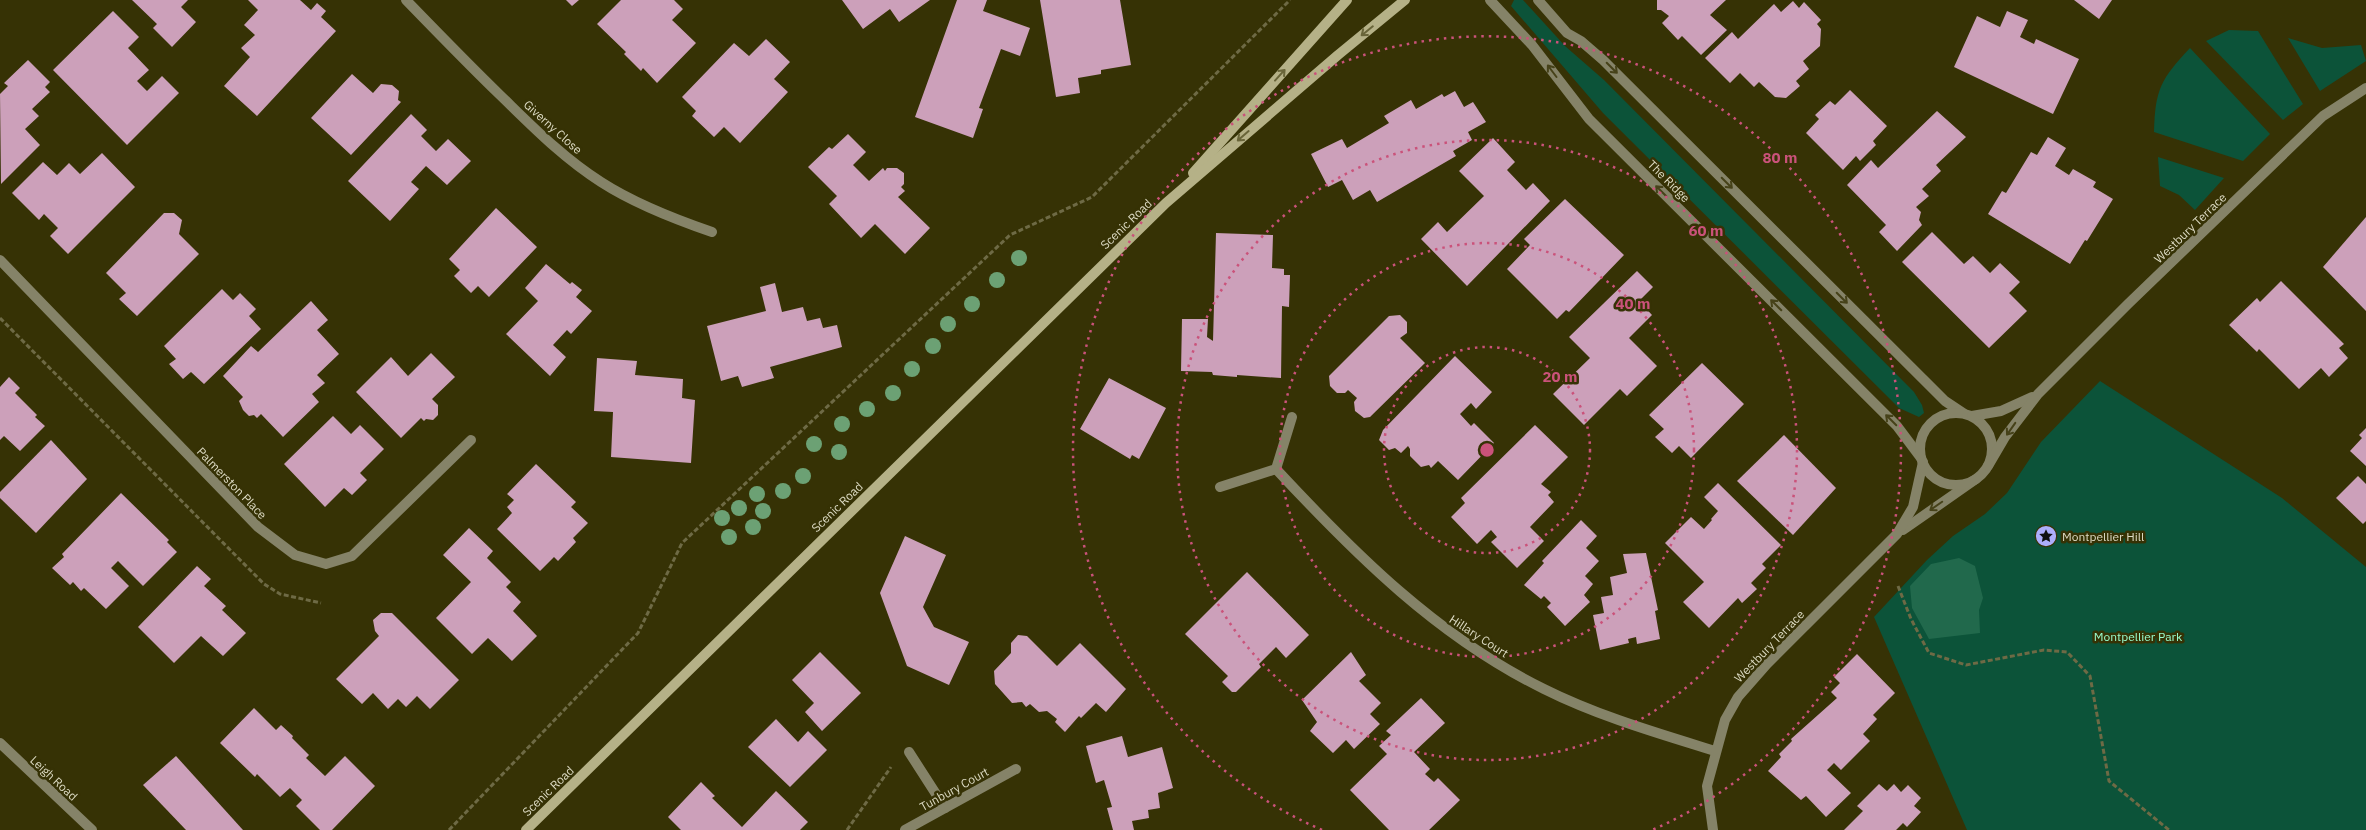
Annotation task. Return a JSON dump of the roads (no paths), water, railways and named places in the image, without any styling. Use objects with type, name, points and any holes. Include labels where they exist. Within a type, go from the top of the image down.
[{"type":"main road","name":"Scenic Road","points":[[1166,203],[1347,0]]},
{"type":"main road","name":"Scenic Road","points":[[526,830],[1166,203],[1405,0]]},
{"type":"street","name":"Giverny Close","points":[[406,0],[534,128],[572,162],[629,197],[678,220],[712,232]]},
{"type":"street","name":"The Ridge","points":[[1490,0],[1532,45],[1589,119],[1896,426],[1922,460]]},
{"type":"street","points":[[1538,0],[1567,33],[1581,41],[1604,60],[1945,401],[1984,426],[1992,441],[1993,450],[1988,466]]},
{"type":"street","name":"Westbury Terrace","points":[[1714,830],[1707,786],[1725,720],[1738,696],[1767,664],[1897,534],[1976,479],[1988,466],[2005,437],[2038,394],[2128,304],[2323,116],[2366,88]]},
{"type":"street","name":"Palmerston Place","points":[[0,260],[258,527],[295,555],[326,564],[352,556],[471,440]]},
{"type":"street","name":"Westbury Terrace","points":[[1897,534],[1913,507],[1922,460],[1920,450],[1923,434],[1933,421],[1948,414],[1968,415],[2001,411],[2038,394]]},
{"type":"street","points":[[1220,487],[1276,469],[1292,417]]},
{"type":"street","points":[[1922,460],[1929,473],[1943,483],[1960,485],[1976,479]]},
{"type":"street","name":"Hillary Court","points":[[1276,469],[1346,543],[1424,612],[1480,653],[1545,690],[1608,716],[1715,751]]},
{"type":"street","name":"Leigh Road","points":[[0,743],[92,830]]},
{"type":"street","points":[[909,752],[945,808]]},
{"type":"street","name":"Tunbury Court","points":[[905,830],[1016,769]]},
{"type":"place","name":"Montpellier Hill","points":[[2046,536]]},
{"type":"park label","name":"Montpellier Park","points":[[2138,636]]}]
